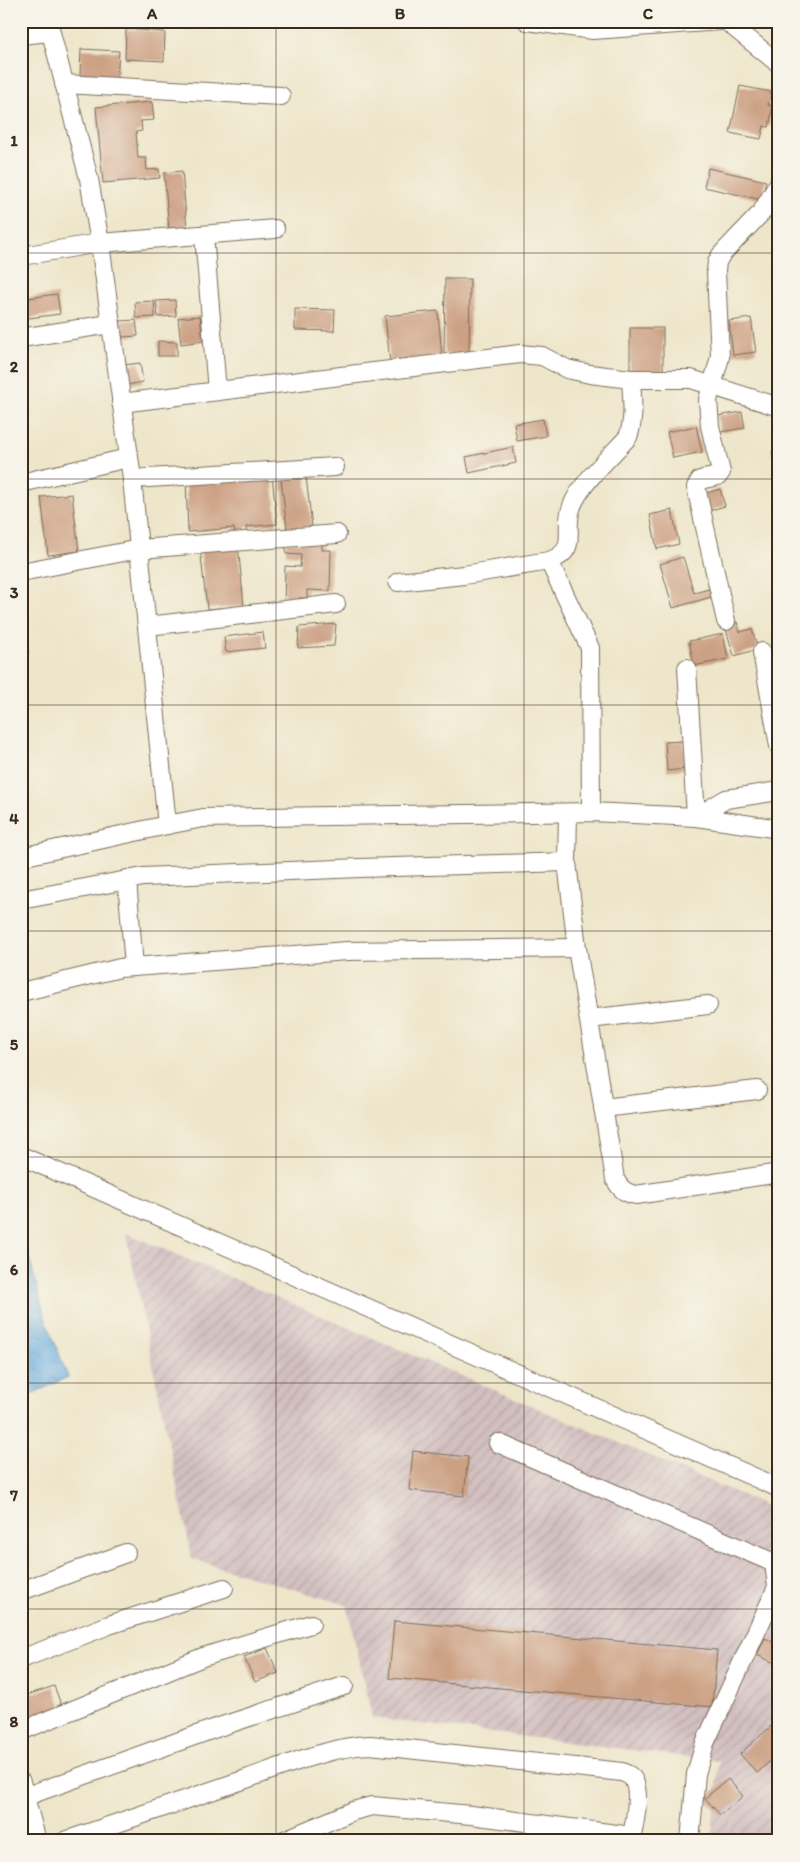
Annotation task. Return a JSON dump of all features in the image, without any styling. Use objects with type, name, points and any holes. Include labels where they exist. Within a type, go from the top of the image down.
[{"type":"street","points":[[527,21],[593,30],[720,21]]},
{"type":"street","points":[[726,21],[779,64]]},
{"type":"street","points":[[21,35],[49,27],[89,179],[100,243],[132,479],[167,824]]},
{"type":"street","points":[[64,84],[280,96]]},
{"type":"street","points":[[726,621],[696,487],[700,480],[718,476],[720,472],[709,417],[708,400],[720,357],[716,280],[717,262],[721,255],[761,213],[779,183]]},
{"type":"street","points":[[21,256],[100,243],[275,229]]},
{"type":"street","points":[[204,235],[217,391]]},
{"type":"street","points":[[21,338],[110,324]]},
{"type":"street","points":[[121,403],[520,354],[542,356],[576,372],[631,379],[691,379],[779,407]]},
{"type":"street","points":[[398,582],[464,575],[549,561],[560,557],[566,552],[569,514],[572,505],[580,491],[628,438],[632,420],[631,379]]},
{"type":"street","points":[[21,483],[128,458]]},
{"type":"street","points":[[132,479],[335,467]]},
{"type":"street","points":[[21,572],[139,549],[337,534]]},
{"type":"street","points":[[549,561],[590,648],[591,812]]},
{"type":"street","points":[[148,626],[336,604]]},
{"type":"street","points":[[762,652],[779,746]]},
{"type":"street","points":[[687,668],[696,817]]},
{"type":"street","points":[[696,817],[726,799],[779,791]]},
{"type":"street","points":[[21,857],[167,824],[203,818],[591,812],[696,817],[779,830]]},
{"type":"street","points":[[568,813],[567,862],[577,948],[615,1179],[620,1188],[627,1193],[636,1195],[649,1194],[779,1173]]},
{"type":"street","points":[[21,900],[143,877],[567,862]]},
{"type":"street","points":[[127,879],[134,967]]},
{"type":"street","points":[[21,992],[120,968],[347,951],[577,948]]},
{"type":"street","points":[[588,1019],[708,1005]]},
{"type":"street","points":[[603,1108],[757,1090]]},
{"type":"street","points":[[21,1156],[779,1488]]},
{"type":"street","points":[[498,1443],[774,1563],[777,1587],[705,1744],[696,1774],[690,1841]]},
{"type":"street","points":[[21,1591],[126,1552]]},
{"type":"street","points":[[21,1659],[110,1625],[224,1588]]},
{"type":"street","points":[[21,1731],[203,1657],[311,1624]]},
{"type":"street","points":[[37,1841],[23,1792],[344,1686]]},
{"type":"street","points":[[65,1841],[286,1765],[348,1747],[370,1745],[622,1772],[630,1776],[634,1781],[636,1789],[635,1824],[631,1838],[471,1815],[372,1806],[353,1811],[282,1841]]},
{"type":"shaded area","points":[[126,1233],[779,1511],[779,1841],[711,1841],[719,1761],[372,1718],[347,1605],[192,1559]]},
{"type":"water","points":[[21,1236],[27,1249],[45,1317],[68,1377],[21,1399]]},
{"type":"building","points":[[126,29],[165,32],[164,61],[125,59]]},
{"type":"building","points":[[81,49],[119,51],[117,78],[80,76]]},
{"type":"building","points":[[740,86],[771,92],[768,105],[773,106],[769,127],[764,126],[761,139],[730,133]]},
{"type":"building","points":[[152,102],[154,120],[141,121],[142,131],[136,132],[138,158],[146,158],[147,170],[159,169],[160,178],[103,183],[96,107]]},
{"type":"building","points":[[708,168],[766,181],[762,200],[704,187]]},
{"type":"building","points":[[182,171],[187,229],[169,230],[164,173]]},
{"type":"building","points":[[445,279],[470,279],[469,355],[444,354]]},
{"type":"building","points":[[57,294],[60,314],[21,319],[21,299]]},
{"type":"building","points":[[175,300],[176,316],[158,317],[156,301]]},
{"type":"building","points":[[154,301],[155,317],[136,318],[135,302]]},
{"type":"building","points":[[295,309],[335,310],[334,331],[295,330]]},
{"type":"building","points":[[438,311],[442,358],[390,363],[385,316]]},
{"type":"building","points":[[200,316],[203,341],[181,344],[178,318]]},
{"type":"building","points":[[751,318],[756,352],[733,355],[729,321]]},
{"type":"building","points":[[136,320],[138,336],[122,337],[120,321]]},
{"type":"building","points":[[630,328],[663,328],[663,373],[630,373]]},
{"type":"building","points":[[158,341],[177,342],[177,356],[158,356]]},
{"type":"building","points":[[21,362],[26,384],[21,385]]},
{"type":"building","points":[[140,363],[143,382],[127,385],[124,365]]},
{"type":"building","points":[[742,412],[745,428],[720,432],[717,416]]},
{"type":"building","points":[[543,419],[546,436],[517,441],[514,424]]},
{"type":"building","points":[[696,426],[702,452],[673,458],[667,432]]},
{"type":"building","points":[[513,447],[516,463],[469,473],[466,457]]},
{"type":"building","points":[[779,450],[779,468],[776,469],[772,451]]},
{"type":"building","points":[[272,474],[277,524],[246,527],[247,538],[235,539],[234,528],[188,532],[186,481]]},
{"type":"building","points":[[306,477],[312,527],[287,529],[281,479]]},
{"type":"building","points":[[720,489],[725,506],[708,511],[703,494]]},
{"type":"building","points":[[72,494],[79,551],[48,555],[41,497]]},
{"type":"building","points":[[672,510],[679,544],[657,549],[650,515]]},
{"type":"building","points":[[286,542],[322,543],[322,550],[331,550],[330,591],[307,590],[307,598],[299,598],[298,606],[284,606],[285,566],[300,567],[301,555],[286,554]]},
{"type":"building","points":[[238,545],[244,606],[207,609],[200,548]]},
{"type":"building","points":[[683,557],[694,593],[709,589],[711,597],[673,608],[660,564]]},
{"type":"building","points":[[737,622],[740,632],[752,629],[758,649],[734,656],[725,626]]},
{"type":"building","points":[[336,624],[334,646],[298,648],[299,627]]},
{"type":"building","points":[[263,632],[265,648],[226,652],[224,637]]},
{"type":"building","points":[[723,634],[728,659],[694,666],[689,641]]},
{"type":"building","points":[[26,635],[28,653],[21,654],[21,636]]},
{"type":"building","points":[[684,741],[686,769],[667,771],[665,742]]},
{"type":"building","points":[[413,1451],[468,1457],[464,1496],[409,1490]]},
{"type":"building","points":[[394,1621],[717,1650],[712,1707],[389,1678]]},
{"type":"building","points":[[765,1638],[779,1645],[779,1665],[757,1655]]},
{"type":"building","points":[[267,1648],[278,1673],[255,1682],[244,1657]]},
{"type":"building","points":[[54,1686],[62,1707],[24,1721],[21,1713],[21,1697]]},
{"type":"building","points":[[779,1719],[779,1753],[757,1773],[740,1754]]},
{"type":"building","points":[[728,1779],[743,1796],[720,1815],[705,1798]]}]
